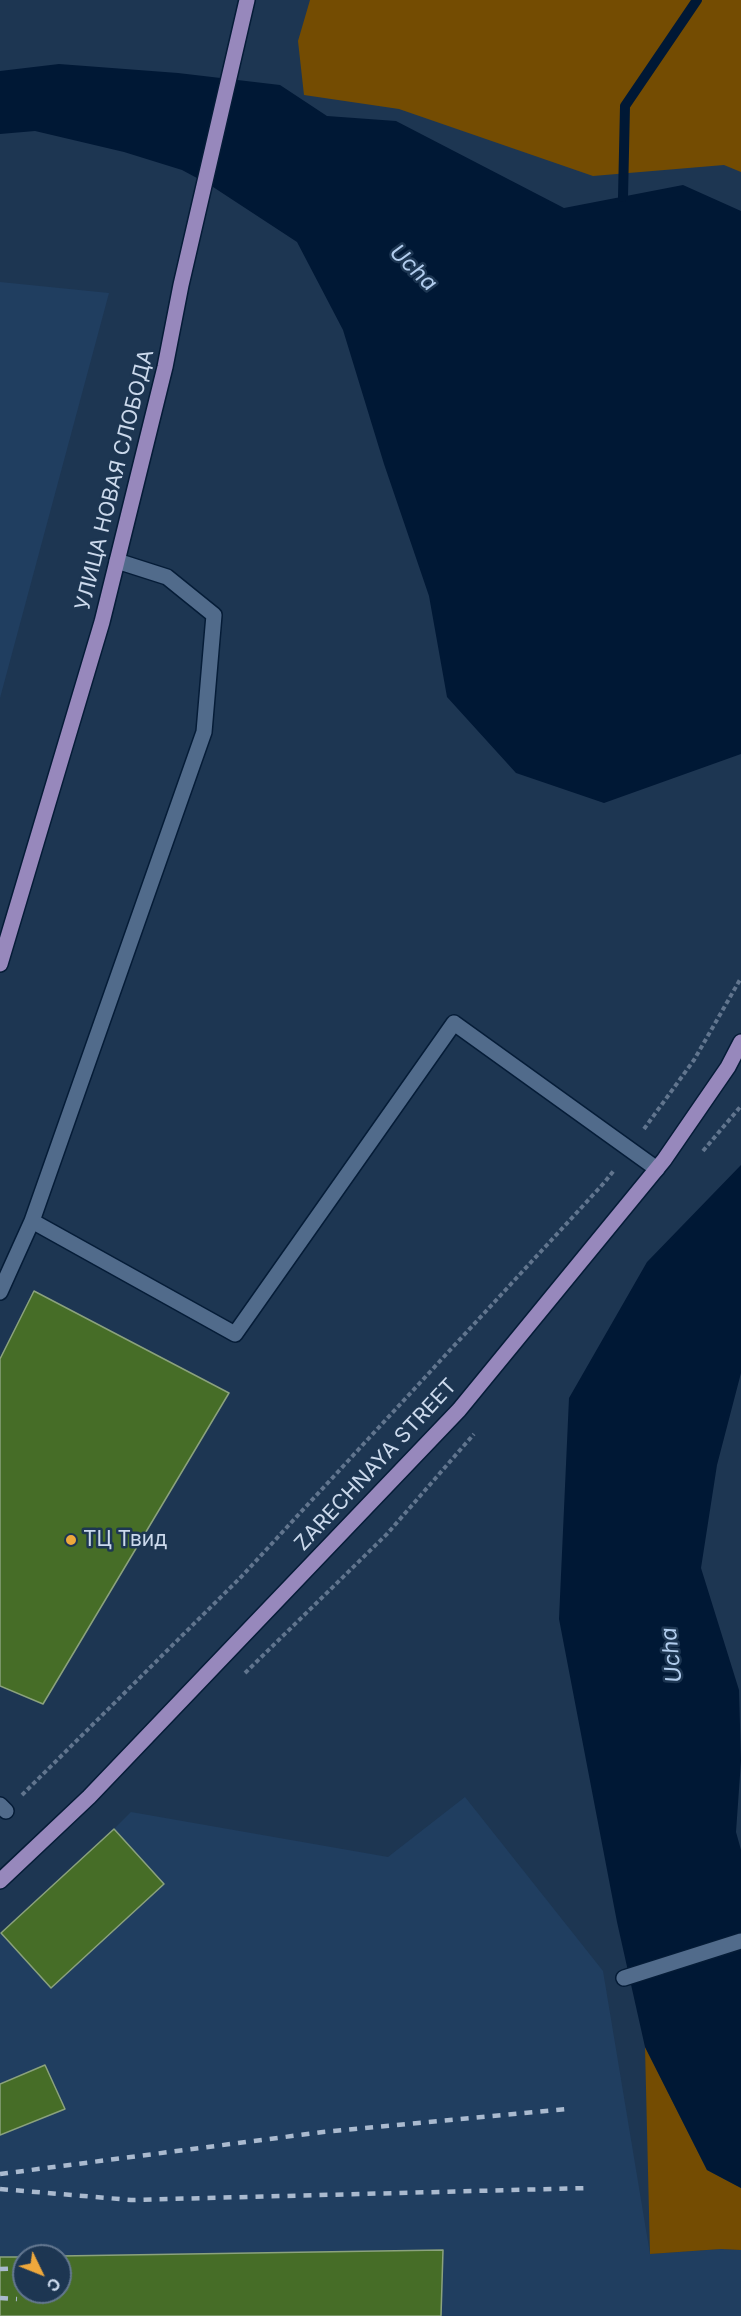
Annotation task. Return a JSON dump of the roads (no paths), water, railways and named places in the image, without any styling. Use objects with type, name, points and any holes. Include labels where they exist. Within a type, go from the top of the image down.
[{"type":"main road","name":"УЛИЦА НОВАЯ СЛОБОДА","points":[[0,964],[102,622],[165,367],[181,285],[245,6]]},
{"type":"main road","name":"ZARECHNAYA STREET","points":[[0,1881],[89,1797],[459,1410],[657,1169],[728,1067],[741,1042]]},
{"type":"lane","points":[[0,1292],[32,1221],[204,732],[214,615],[167,576],[117,561]]},
{"type":"lane","points":[[32,1221],[235,1334],[454,1023],[657,1169]]},
{"type":"lane","points":[[624,1978],[741,1941]]},
{"type":"water","name":"Ucha","points":[[59,64],[178,73],[280,85],[327,116],[396,121],[564,208],[683,185],[741,211],[741,754],[604,803],[516,773],[447,697],[429,596],[384,464],[343,330],[297,242],[210,185],[182,170],[124,152],[35,131],[0,134],[0,71]]},
{"type":"water","name":"Ucha","points":[[741,1165],[741,1373],[717,1465],[701,1568],[739,1690],[741,1761],[736,1832],[741,1850],[741,2188],[707,2170],[645,2047],[617,1922],[559,1619],[569,1398],[647,1262]]},
{"type":"waterway","points":[[623,197],[625,106],[697,0]]},
{"type":"railway","points":[[0,2174],[323,2132],[567,2109]]},
{"type":"railway","points":[[0,2189],[131,2200],[589,2188]]},
{"type":"railway","points":[[0,2269],[12,2268]]},
{"type":"railway","points":[[0,2298],[12,2299]]},
{"type":"place","name":"ТЦ Твид","points":[[71,1540]]}]
